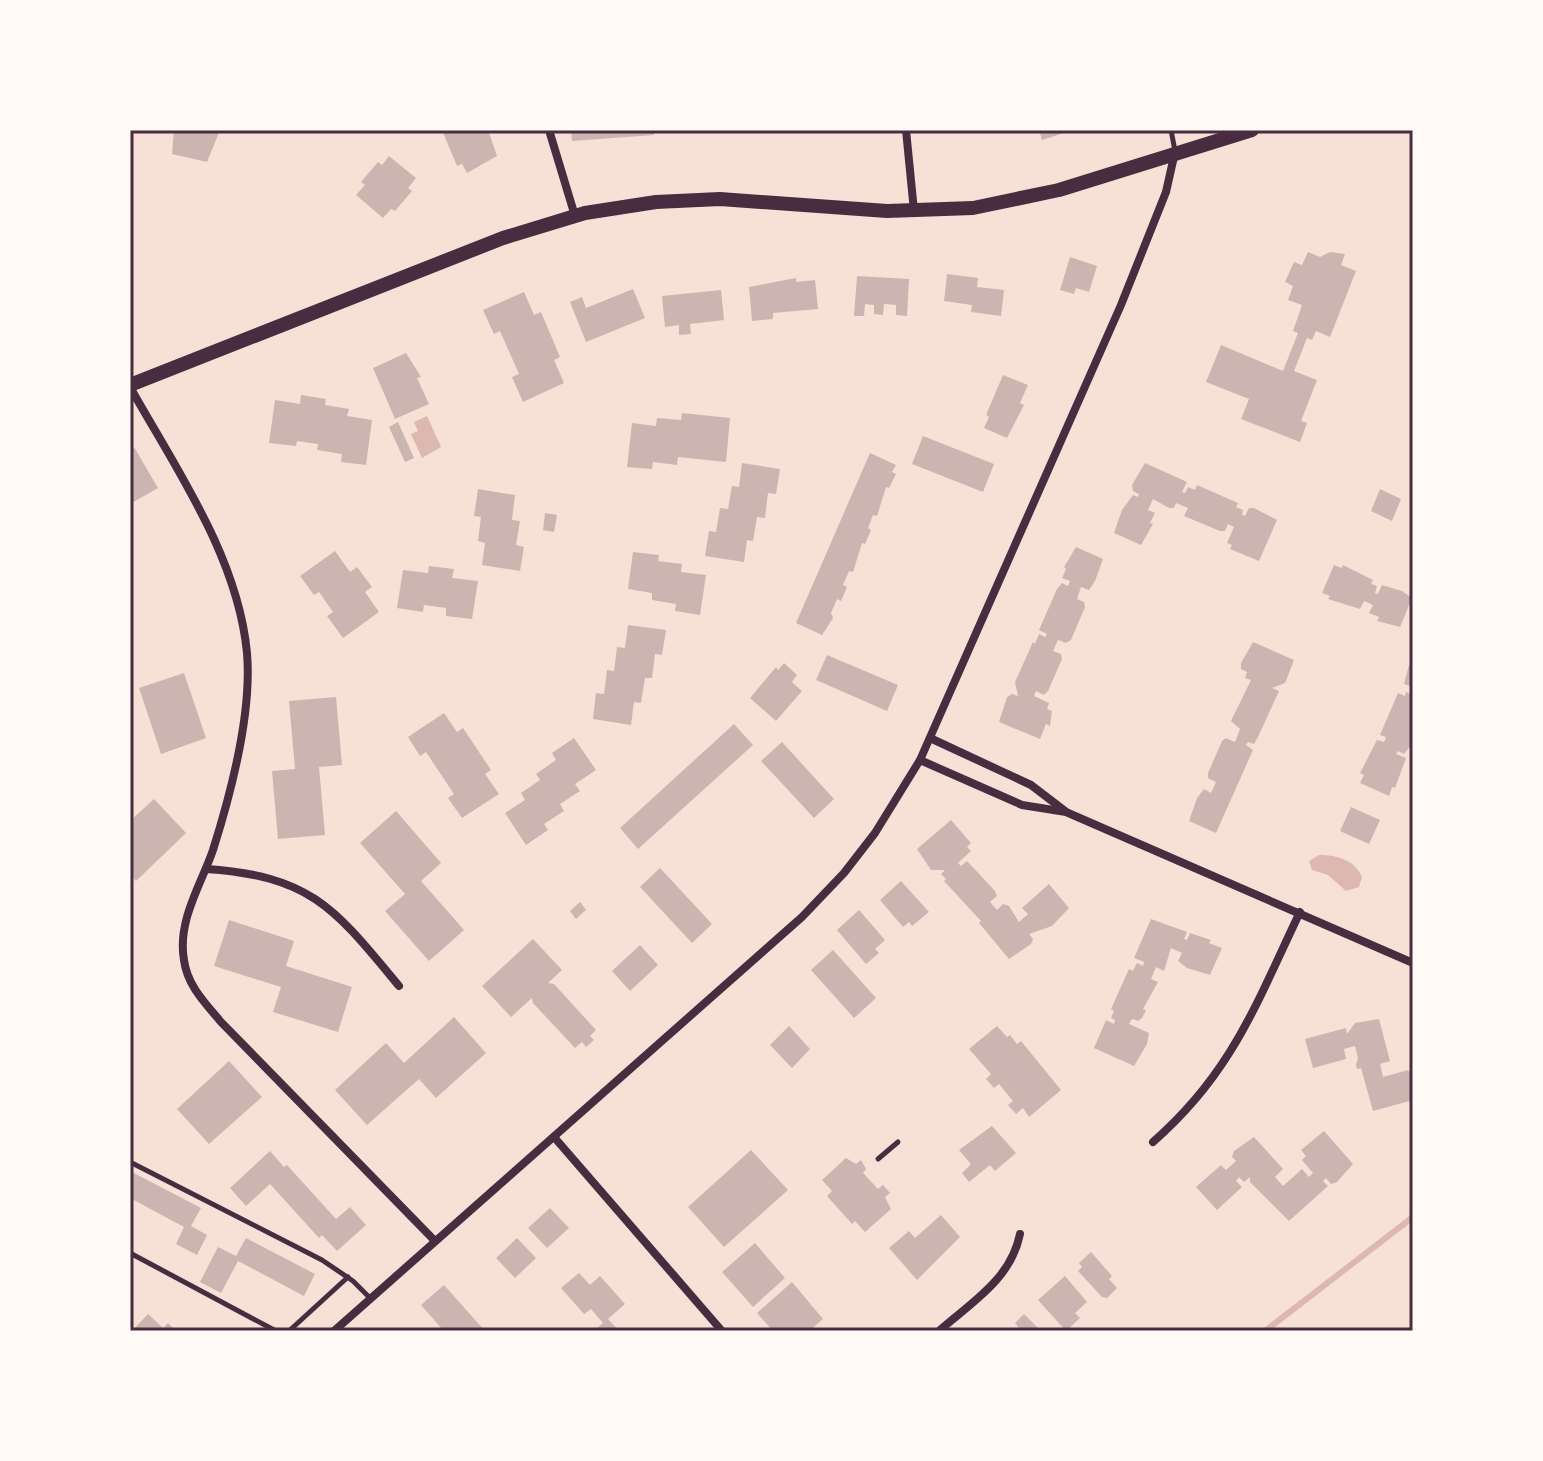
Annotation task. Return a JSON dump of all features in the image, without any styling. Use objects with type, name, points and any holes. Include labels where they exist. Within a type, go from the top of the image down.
[{"type":"main road","points":[[130,386],[503,238],[575,216],[656,202],[720,199],[914,212],[973,208],[1039,196],[1252,130]]},
{"type":"street","points":[[549,130],[575,216]]},
{"type":"street","points":[[906,130],[914,212]]},
{"type":"street","points":[[334,1331],[802,917],[844,873],[875,833],[920,760],[1121,305],[1166,192],[1175,152]]},
{"type":"street","points":[[130,386],[210,531],[237,600],[245,635],[247,685],[243,721],[206,869],[184,931],[183,958],[192,985],[264,1069],[435,1241]]},
{"type":"street","points":[[930,738],[1031,785],[1066,812]]},
{"type":"street","points":[[920,760],[1022,805],[1066,812],[1413,963]]},
{"type":"street","points":[[206,869],[273,877],[319,899],[341,918],[399,986]]},
{"type":"street","points":[[1153,1142],[1188,1111],[1221,1069],[1300,912]]},
{"type":"street","points":[[554,1137],[722,1331]]},
{"type":"street","points":[[939,1331],[1003,1276],[1013,1259],[1020,1234]]},
{"type":"lane","points":[[1171,130],[1175,152]]},
{"type":"lane","points":[[878,1159],[898,1142]]},
{"type":"lane","points":[[130,1162],[348,1277],[371,1299]]},
{"type":"lane","points":[[130,1253],[276,1331]]},
{"type":"lane","points":[[289,1331],[348,1277]]},
{"type":"shaded area","points":[[427,416],[441,447],[422,458],[411,434],[418,431],[414,422]]},
{"type":"shaded area","points":[[1319,855],[1339,857],[1355,866],[1362,877],[1359,887],[1346,891],[1328,875],[1312,870],[1309,861]]},
{"type":"building","points":[[174,130],[220,130],[207,162],[172,154]]},
{"type":"building","points":[[442,130],[488,130],[497,156],[467,173],[462,164],[457,166]]},
{"type":"building","points":[[571,130],[654,130],[654,135],[572,141]]},
{"type":"building","points":[[1039,130],[1070,130],[1070,131],[1042,140]]},
{"type":"building","points":[[389,156],[416,178],[408,188],[412,191],[395,211],[391,209],[383,218],[356,195],[365,185],[361,182],[378,162],[382,165]]},
{"type":"building","points":[[1308,252],[1320,257],[1330,252],[1345,254],[1341,265],[1356,271],[1330,337],[1316,331],[1312,340],[1307,338],[1294,371],[1317,380],[1301,421],[1307,423],[1300,442],[1241,419],[1249,399],[1206,382],[1221,345],[1283,371],[1298,333],[1293,331],[1302,305],[1288,300],[1293,286],[1285,282],[1294,262],[1302,265]]},
{"type":"building","points":[[1070,257],[1097,266],[1089,292],[1076,288],[1074,294],[1060,290]]},
{"type":"building","points":[[947,274],[978,278],[977,287],[1004,290],[1001,316],[971,312],[972,305],[944,301]]},
{"type":"building","points":[[857,276],[909,279],[907,316],[896,315],[896,305],[884,304],[883,315],[874,314],[874,305],[865,304],[864,316],[854,316]]},
{"type":"building","points":[[796,278],[796,282],[815,280],[818,309],[773,313],[773,319],[752,321],[749,287]]},
{"type":"building","points":[[633,289],[645,318],[586,342],[570,302],[582,297],[586,308]]},
{"type":"building","points":[[721,290],[724,320],[690,324],[691,334],[679,335],[679,325],[665,327],[662,296]]},
{"type":"building","points":[[524,292],[534,315],[541,312],[560,357],[554,360],[564,383],[523,402],[512,377],[519,374],[500,331],[494,334],[483,310]]},
{"type":"building","points":[[406,353],[421,377],[417,378],[429,404],[395,419],[373,368]]},
{"type":"building","points":[[1003,375],[1028,385],[1020,403],[1024,405],[1007,438],[984,428],[989,417],[986,415]]},
{"type":"building","points":[[301,395],[326,399],[325,405],[349,409],[347,416],[372,420],[366,465],[341,462],[342,454],[317,450],[318,444],[297,441],[296,446],[269,443],[275,400],[300,404]]},
{"type":"building","points":[[682,413],[730,418],[726,462],[678,457],[677,465],[653,462],[652,469],[627,467],[632,423],[656,426],[657,418],[681,420]]},
{"type":"building","points":[[398,422],[414,458],[405,462],[389,427]]},
{"type":"building","points":[[923,436],[994,464],[983,492],[912,464]]},
{"type":"building","points":[[134,447],[158,488],[130,504],[130,449]]},
{"type":"building","points":[[870,453],[896,465],[892,472],[896,474],[889,488],[886,487],[877,516],[873,515],[868,528],[871,530],[865,544],[862,543],[853,572],[849,571],[843,585],[847,587],[841,601],[837,599],[831,613],[833,618],[822,635],[796,623]]},
{"type":"building","points":[[742,463],[780,469],[776,494],[768,493],[765,518],[757,517],[753,541],[747,540],[744,562],[705,556],[709,531],[716,532],[720,508],[728,509],[732,486],[739,487]]},
{"type":"building","points":[[1145,463],[1187,482],[1182,492],[1185,493],[1188,487],[1195,490],[1197,485],[1238,503],[1236,507],[1243,510],[1242,515],[1245,516],[1249,508],[1254,508],[1277,520],[1259,561],[1230,549],[1232,545],[1227,543],[1234,527],[1228,524],[1225,531],[1220,531],[1184,516],[1188,508],[1176,503],[1174,508],[1169,508],[1153,499],[1148,510],[1155,513],[1150,523],[1153,524],[1141,545],[1114,533],[1122,510],[1133,495],[1138,497],[1132,485]]},
{"type":"building","points":[[478,489],[515,495],[512,520],[520,521],[516,545],[524,547],[520,571],[482,565],[485,543],[478,541],[481,517],[474,516]]},
{"type":"building","points":[[1380,489],[1401,499],[1392,521],[1371,511]]},
{"type":"building","points":[[545,513],[557,515],[554,532],[543,530]]},
{"type":"building","points":[[1076,547],[1103,559],[1089,590],[1081,587],[1077,599],[1084,602],[1085,607],[1071,640],[1066,643],[1058,640],[1053,651],[1061,654],[1062,659],[1048,691],[1044,695],[1036,691],[1034,696],[1049,703],[1047,709],[1052,711],[1050,726],[1046,724],[1040,739],[999,722],[1007,697],[1012,694],[1018,696],[1015,682],[1033,642],[1035,644],[1039,634],[1045,637],[1047,634],[1039,630],[1057,589],[1062,583],[1068,586],[1070,581],[1062,578],[1064,567]]},
{"type":"building","points":[[335,551],[350,572],[357,567],[372,587],[365,592],[379,612],[343,638],[327,616],[333,612],[319,592],[314,595],[300,576]]},
{"type":"building","points":[[633,552],[659,555],[658,561],[682,564],[681,572],[706,575],[700,615],[675,611],[676,604],[652,600],[652,593],[628,589]]},
{"type":"building","points":[[1334,565],[1342,568],[1343,565],[1373,580],[1371,584],[1377,586],[1375,593],[1378,594],[1382,585],[1402,591],[1412,598],[1400,627],[1377,621],[1379,617],[1369,613],[1373,605],[1364,601],[1360,609],[1328,599],[1330,596],[1322,593]]},
{"type":"building","points":[[429,566],[454,569],[452,578],[478,581],[472,619],[446,616],[446,608],[424,605],[423,612],[397,608],[403,570],[428,573]]},
{"type":"building","points":[[628,625],[666,630],[662,655],[655,654],[652,678],[645,678],[641,703],[634,702],[631,725],[593,719],[596,693],[604,694],[607,670],[614,671],[617,647],[625,648]]},
{"type":"building","points":[[1253,642],[1294,660],[1285,683],[1272,688],[1279,691],[1258,737],[1254,744],[1248,742],[1246,745],[1253,750],[1216,833],[1189,821],[1197,798],[1204,789],[1211,793],[1216,782],[1208,778],[1208,773],[1222,741],[1226,738],[1235,742],[1240,729],[1231,721],[1251,680],[1245,678],[1247,672],[1241,669],[1241,663]]},
{"type":"building","points":[[827,655],[898,685],[887,711],[816,680]]},
{"type":"building","points":[[784,663],[797,675],[792,682],[802,691],[776,721],[750,698],[776,667],[778,670]]},
{"type":"building","points":[[1409,665],[1413,666],[1413,687],[1404,684]]},
{"type":"building","points":[[184,673],[206,738],[161,754],[139,688]]},
{"type":"building","points":[[1406,692],[1413,695],[1413,743],[1404,754],[1398,751],[1396,754],[1406,758],[1389,796],[1360,783],[1364,775],[1360,773],[1377,740],[1384,742],[1386,737],[1380,735],[1398,693],[1405,696]]},
{"type":"building","points":[[336,697],[342,765],[319,767],[325,835],[278,839],[272,771],[295,769],[289,701]]},
{"type":"building","points":[[444,713],[457,732],[463,728],[491,770],[485,774],[499,794],[462,818],[448,798],[454,794],[426,752],[420,756],[408,737]]},
{"type":"building","points":[[734,724],[753,745],[638,849],[620,828]]},
{"type":"building","points":[[574,738],[596,770],[575,784],[580,791],[560,804],[564,811],[544,824],[548,830],[526,845],[505,813],[525,800],[521,793],[540,780],[536,774],[556,760],[552,753]]},
{"type":"building","points":[[782,742],[834,799],[814,818],[761,761]]},
{"type":"building","points":[[154,799],[186,833],[136,881],[130,875],[130,821]]},
{"type":"building","points":[[1351,807],[1380,820],[1369,844],[1340,831]]},
{"type":"building","points":[[396,811],[441,863],[421,881],[464,930],[429,961],[385,911],[405,894],[360,843]]},
{"type":"building","points":[[951,820],[971,843],[967,847],[971,851],[958,863],[961,866],[967,861],[995,891],[997,896],[990,902],[997,910],[1003,904],[1009,906],[1019,922],[1028,914],[1022,908],[1049,884],[1069,908],[1052,926],[1029,934],[1033,939],[1031,944],[1009,959],[979,923],[981,921],[944,881],[946,879],[941,874],[945,870],[931,870],[917,849]]},
{"type":"building","points":[[660,868],[712,924],[692,943],[640,887]]},
{"type":"building","points":[[901,881],[929,912],[912,926],[909,922],[903,927],[880,900]]},
{"type":"building","points":[[580,902],[586,910],[576,919],[570,911]]},
{"type":"building","points":[[859,910],[885,940],[875,949],[879,953],[866,964],[837,930]]},
{"type":"building","points":[[1151,919],[1187,932],[1184,939],[1187,940],[1190,933],[1211,940],[1209,943],[1222,948],[1210,975],[1187,968],[1178,961],[1182,953],[1171,948],[1164,971],[1156,967],[1151,979],[1158,982],[1143,1009],[1146,1010],[1142,1018],[1138,1021],[1132,1019],[1129,1024],[1149,1033],[1147,1044],[1134,1066],[1094,1048],[1106,1020],[1114,1024],[1115,1020],[1111,1018],[1114,1011],[1111,1009],[1129,969],[1133,971],[1137,963],[1143,966],[1144,962],[1134,958]]},
{"type":"building","points":[[229,920],[294,941],[286,966],[352,987],[338,1032],[273,1012],[281,987],[214,966]]},
{"type":"building","points":[[533,939],[562,970],[548,983],[554,984],[596,1030],[590,1036],[594,1040],[586,1047],[582,1042],[575,1048],[533,1003],[532,998],[511,1017],[482,986]]},
{"type":"building","points":[[640,945],[658,965],[630,991],[612,971]]},
{"type":"building","points":[[833,950],[876,998],[854,1018],[811,970]]},
{"type":"building","points":[[454,1017],[486,1053],[436,1098],[419,1079],[367,1125],[335,1090],[386,1043],[404,1063]]},
{"type":"building","points":[[1379,1019],[1390,1061],[1380,1064],[1383,1077],[1408,1070],[1413,1078],[1413,1100],[1373,1111],[1361,1068],[1357,1069],[1355,1046],[1344,1049],[1346,1059],[1313,1068],[1305,1039],[1346,1028],[1347,1034],[1355,1023]]},
{"type":"building","points":[[789,1026],[810,1049],[792,1068],[770,1045]]},
{"type":"building","points":[[997,1026],[1017,1044],[1021,1041],[1061,1090],[1029,1117],[1023,1108],[1016,1114],[1008,1105],[1013,1101],[999,1084],[994,1088],[986,1079],[991,1074],[969,1049]]},
{"type":"building","points":[[229,1061],[262,1097],[209,1144],[177,1109]]},
{"type":"building","points":[[992,1126],[1016,1153],[995,1171],[990,1165],[969,1182],[962,1173],[971,1164],[959,1150]]},
{"type":"building","points":[[1324,1131],[1353,1164],[1337,1182],[1331,1184],[1326,1178],[1323,1181],[1328,1186],[1289,1221],[1250,1182],[1250,1177],[1244,1182],[1239,1177],[1236,1181],[1242,1187],[1217,1210],[1196,1187],[1221,1165],[1226,1170],[1236,1161],[1232,1157],[1234,1151],[1254,1137],[1283,1169],[1275,1177],[1283,1186],[1302,1169],[1309,1177],[1313,1173],[1302,1160],[1306,1156],[1301,1150]]},
{"type":"building","points":[[751,1150],[788,1190],[724,1247],[688,1207]]},
{"type":"building","points":[[270,1151],[284,1167],[287,1165],[336,1219],[350,1207],[366,1225],[337,1251],[322,1235],[319,1238],[270,1184],[246,1206],[230,1188]]},
{"type":"building","points":[[846,1158],[856,1164],[861,1160],[866,1169],[863,1173],[878,1189],[883,1185],[890,1193],[885,1197],[891,1209],[865,1232],[855,1221],[852,1224],[827,1196],[832,1191],[822,1180]]},
{"type":"building","points":[[130,1171],[201,1208],[191,1226],[207,1235],[197,1255],[176,1244],[184,1227],[130,1198]]},
{"type":"building","points":[[550,1208],[569,1228],[547,1248],[528,1228]]},
{"type":"building","points":[[941,1215],[960,1237],[917,1280],[889,1248],[909,1231],[915,1238]]},
{"type":"building","points":[[246,1238],[315,1274],[304,1296],[238,1261],[221,1293],[200,1282],[218,1247],[236,1256]]},
{"type":"building","points":[[517,1238],[536,1258],[515,1278],[496,1258]]},
{"type":"building","points":[[755,1243],[785,1278],[753,1307],[722,1272]]},
{"type":"building","points":[[1091,1252],[1112,1276],[1109,1279],[1117,1288],[1107,1298],[1102,1297],[1078,1271],[1082,1267],[1079,1263]]},
{"type":"building","points":[[579,1273],[590,1285],[600,1276],[625,1304],[608,1319],[619,1331],[594,1331],[603,1323],[591,1309],[584,1314],[561,1288]]},
{"type":"building","points":[[1065,1276],[1087,1302],[1075,1313],[1080,1318],[1066,1331],[1038,1300]]},
{"type":"building","points":[[792,1282],[823,1319],[809,1331],[773,1331],[757,1313]]},
{"type":"building","points":[[444,1285],[485,1331],[444,1331],[421,1305]]},
{"type":"building","points":[[148,1314],[163,1328],[168,1323],[176,1331],[132,1331]]},
{"type":"building","points":[[1024,1314],[1041,1331],[1016,1331],[1019,1328],[1015,1323]]},
{"type":"waterway","points":[[1265,1331],[1413,1217]]}]
